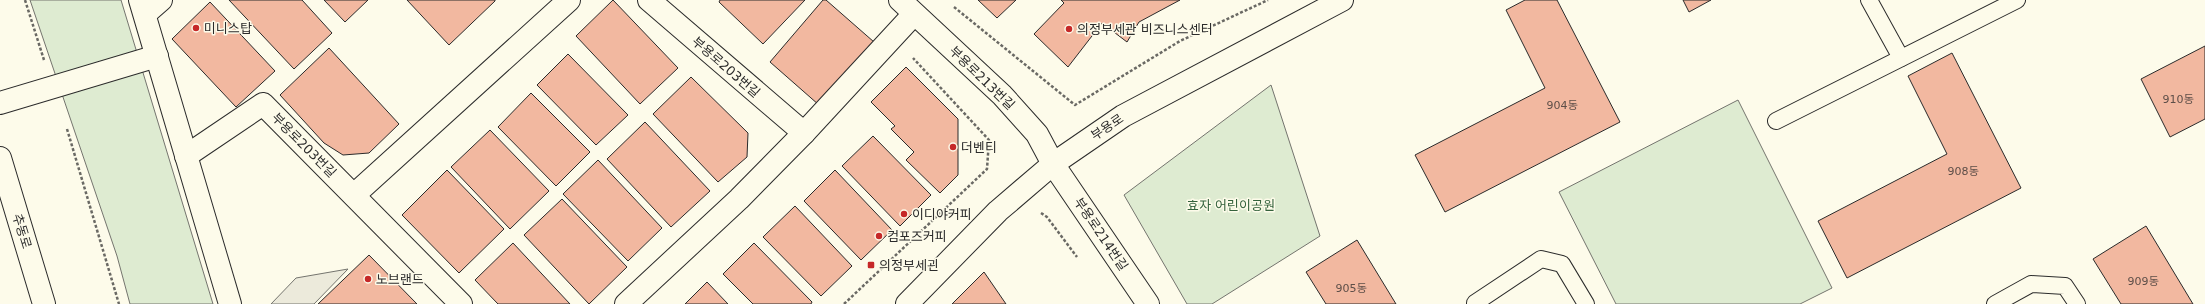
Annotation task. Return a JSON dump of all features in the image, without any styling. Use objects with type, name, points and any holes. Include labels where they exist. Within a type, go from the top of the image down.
[{"type":"street","points":[[161,0],[142,7],[230,304]]},
{"type":"street","points":[[354,195],[569,0]]},
{"type":"street","name":"부용로203번길","points":[[649,0],[804,133]]},
{"type":"street","name":"부용로","points":[[907,304],[998,211],[1053,164],[1123,116],[1342,0]]},
{"type":"street","points":[[626,304],[739,199],[804,133],[907,7]]},
{"type":"street","name":"부용로213번길","points":[[907,7],[1002,95],[1037,134],[1053,164]]},
{"type":"street","points":[[0,103],[157,56]]},
{"type":"street","name":"부용로203번길","points":[[186,156],[263,104],[461,304]]},
{"type":"street","name":"추동로","points":[[0,158],[44,304]]},
{"type":"street","name":"부용로214번길","points":[[1053,164],[1148,304]]},
{"type":"lane","points":[[1869,0],[1901,58]]},
{"type":"lane","points":[[1776,121],[2017,0]]},
{"type":"lane","points":[[1476,304],[1541,259],[1562,264],[1586,304]]},
{"type":"lane","points":[[1995,304],[2031,284],[2065,286],[2077,304]]},
{"type":"path","points":[[25,0],[45,62]]},
{"type":"path","points":[[952,5],[1075,105],[1180,41],[1268,0]]},
{"type":"path","points":[[844,304],[987,169],[989,140],[908,53]]},
{"type":"path","points":[[67,129],[119,304]]},
{"type":"path","points":[[1035,215],[1040,213],[1047,217],[1080,260]]},
{"type":"green space","points":[[30,0],[121,0],[213,304],[130,304],[117,256]]},
{"type":"green space","name":"효자 어린이공원","points":[[1271,85],[1320,236],[1212,304],[1187,304],[1124,195]]},
{"type":"green space","points":[[1738,100],[1832,288],[1800,304],[1616,304],[1559,192]]},
{"type":"shaded area","points":[[348,269],[314,304],[271,304],[296,278]]},
{"type":"building","points":[[229,0],[302,0],[332,33],[294,69]]},
{"type":"building","points":[[324,0],[368,0],[345,22]]},
{"type":"building","points":[[407,0],[495,0],[495,1],[449,45]]},
{"type":"building","points":[[613,0],[678,68],[640,104],[576,36]]},
{"type":"building","points":[[720,0],[805,0],[763,44],[719,2]]},
{"type":"building","points":[[823,0],[826,0],[874,42],[819,105],[770,62]]},
{"type":"building","points":[[978,0],[1016,0],[997,18]]},
{"type":"building","name":"의정부세관 비즈니스센터","points":[[1061,0],[1180,0],[1139,22],[1127,42],[1102,23],[1068,67],[1034,34],[1064,3]]},
{"type":"building","points":[[1525,0],[1557,0],[1620,122],[1445,212],[1415,155],[1545,88],[1506,10]]},
{"type":"building","points":[[1683,0],[1711,0],[1689,12]]},
{"type":"building","points":[[210,2],[275,71],[236,107],[172,39]]},
{"type":"building","points":[[2205,46],[2205,119],[2170,137],[2141,79]]},
{"type":"building","points":[[329,48],[399,124],[369,153],[343,155],[324,143],[280,95]]},
{"type":"building","points":[[1952,53],[2021,188],[1847,278],[1818,221],[1947,154],[1908,76]]},
{"type":"building","points":[[568,54],[628,115],[596,145],[537,85]]},
{"type":"building","points":[[906,67],[958,119],[958,175],[940,193],[906,160],[914,152],[891,129],[895,126],[871,102]]},
{"type":"building","points":[[691,77],[748,133],[747,157],[718,182],[653,114]]},
{"type":"building","points":[[531,93],[590,152],[556,186],[498,127]]},
{"type":"building","points":[[645,122],[710,191],[671,227],[607,159]]},
{"type":"building","points":[[490,130],[549,191],[510,229],[451,167]]},
{"type":"building","points":[[873,136],[931,195],[900,226],[842,166]]},
{"type":"building","points":[[598,160],[662,228],[628,261],[563,194]]},
{"type":"building","points":[[447,170],[504,229],[459,273],[402,215]]},
{"type":"building","points":[[835,170],[892,230],[861,260],[804,201]]},
{"type":"building","points":[[562,199],[627,267],[589,304],[524,235]]},
{"type":"building","points":[[795,206],[852,266],[821,296],[763,237]]},
{"type":"building","points":[[2146,226],[2193,304],[2121,304],[2093,259]]},
{"type":"building","points":[[1357,240],[1396,304],[1326,304],[1306,272]]},
{"type":"building","points":[[513,243],[570,304],[498,304],[475,280]]},
{"type":"building","points":[[754,243],[812,302],[811,304],[753,304],[723,274]]},
{"type":"building","name":"노브랜드","points":[[369,255],[417,304],[318,304]]},
{"type":"building","points":[[984,272],[1006,304],[952,304]]},
{"type":"building","points":[[707,282],[728,304],[685,304]]},
{"type":"place","name":"미니스탑","points":[[196,28]]},
{"type":"place","name":"의정부세관 비즈니스센터","points":[[1069,29]]},
{"type":"place","name":"더벤티","points":[[953,147]]},
{"type":"place","name":"이디야커피","points":[[904,214]]},
{"type":"place","name":"컴포즈커피","points":[[879,236]]},
{"type":"place","name":"의정부세괸","points":[[871,265]]},
{"type":"place","name":"노브랜드","points":[[368,279]]}]
